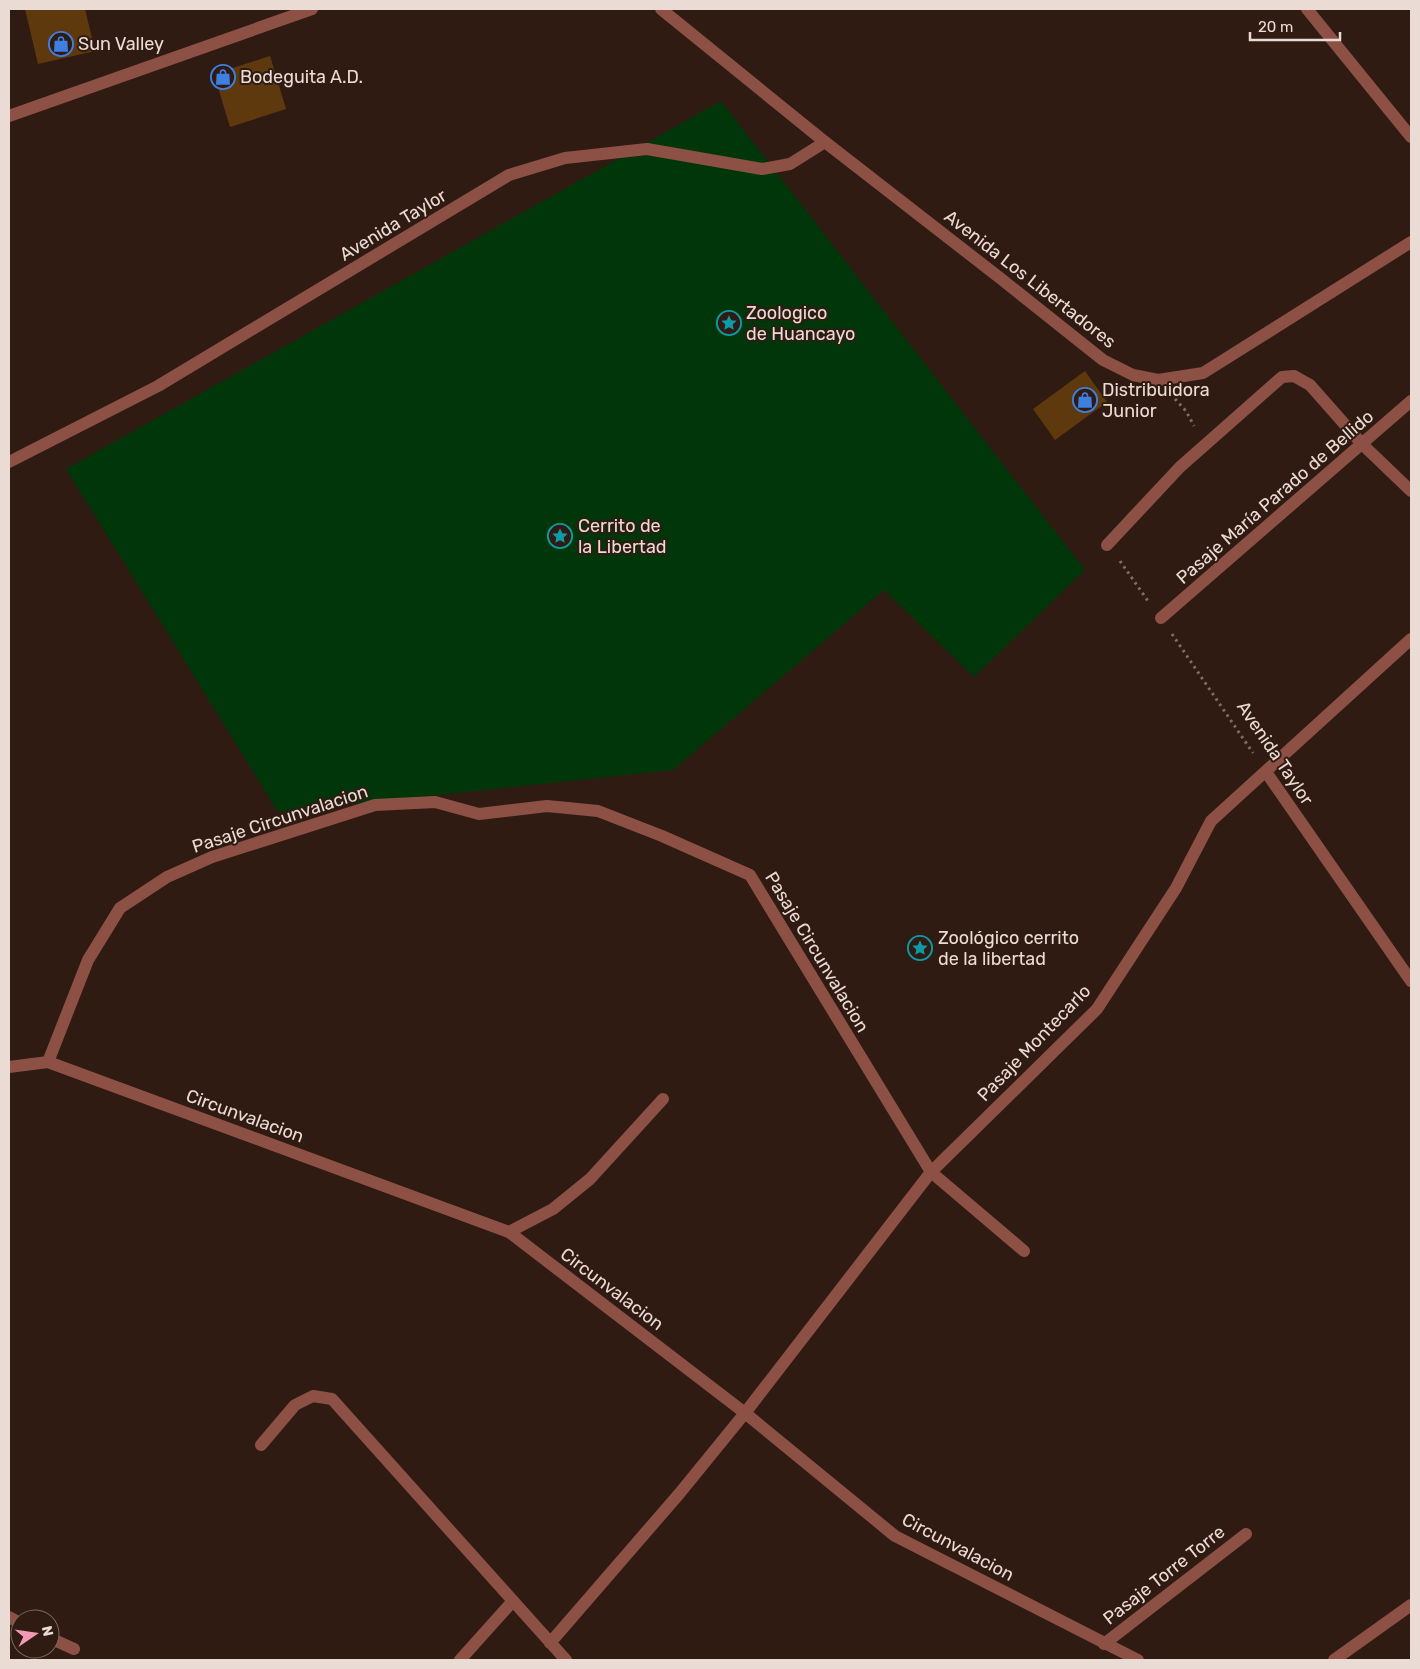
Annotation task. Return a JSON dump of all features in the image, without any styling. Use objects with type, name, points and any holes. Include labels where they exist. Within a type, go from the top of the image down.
[{"type":"street","points":[[9,116],[312,9]]},
{"type":"street","name":"Avenida Los Libertadores","points":[[661,9],[824,142],[1103,360],[1133,375],[1158,380],[1203,373],[1411,242]]},
{"type":"street","points":[[1307,9],[1411,137]]},
{"type":"street","name":"Avenida Taylor","points":[[9,462],[158,386],[509,175],[565,158],[647,149],[762,169],[790,164],[824,142]]},
{"type":"street","points":[[1107,545],[1180,467],[1282,378],[1294,376],[1310,385],[1362,444],[1411,491]]},
{"type":"street","name":"Pasaje María Parado de Bellido","points":[[1161,618],[1411,401]]},
{"type":"street","name":"Pasaje Montecarlo","points":[[550,1643],[679,1494],[745,1413],[931,1172],[1097,1009],[1176,888],[1211,821],[1411,639]]},
{"type":"street","name":"Avenida Taylor","points":[[1266,772],[1411,981]]},
{"type":"street","name":"Pasaje Circunvalacion","points":[[48,1062],[88,960],[120,908],[166,877],[212,857],[375,805],[435,802],[479,814],[547,806],[598,811],[662,836],[750,875],[931,1172],[1024,1251]]},
{"type":"street","name":"Circunvalacion","points":[[9,1067],[48,1062],[509,1232],[745,1413],[895,1536],[1138,1660]]},
{"type":"street","points":[[509,1232],[553,1210],[590,1179],[663,1099]]},
{"type":"street","points":[[261,1445],[295,1406],[313,1396],[332,1399],[566,1660]]},
{"type":"street","name":"Pasaje Torre Torre","points":[[1104,1644],[1246,1534]]},
{"type":"street","points":[[460,1660],[512,1602]]},
{"type":"street","points":[[1334,1660],[1411,1605]]},
{"type":"street","points":[[60,1643],[74,1650]]},
{"type":"path","points":[[1158,380],[1186,411],[1194,425],[1180,467]]},
{"type":"path","name":"Avenida Taylor","points":[[1107,545],[1161,618],[1266,772]]},
{"type":"green space","points":[[721,101],[1085,570],[974,677],[884,590],[673,770],[278,812],[66,469]]},
{"type":"building","points":[[25,9],[85,9],[95,51],[38,64]]},
{"type":"building","points":[[270,56],[286,109],[230,127],[214,74]]},
{"type":"building","points":[[1085,371],[1107,402],[1055,440],[1033,409]]},
{"type":"place","name":"Sun Valley","points":[[61,44]]},
{"type":"place","name":"Bodeguita A.D.","points":[[223,77]]},
{"type":"place","name":"Zoologico de Huancayo","points":[[729,323]]},
{"type":"place","name":"Distribuidora Junior","points":[[1085,400]]},
{"type":"place","name":"Cerrito de la Libertad","points":[[560,536]]},
{"type":"place","name":"Zoológico cerrito de la libertad","points":[[920,948]]}]
